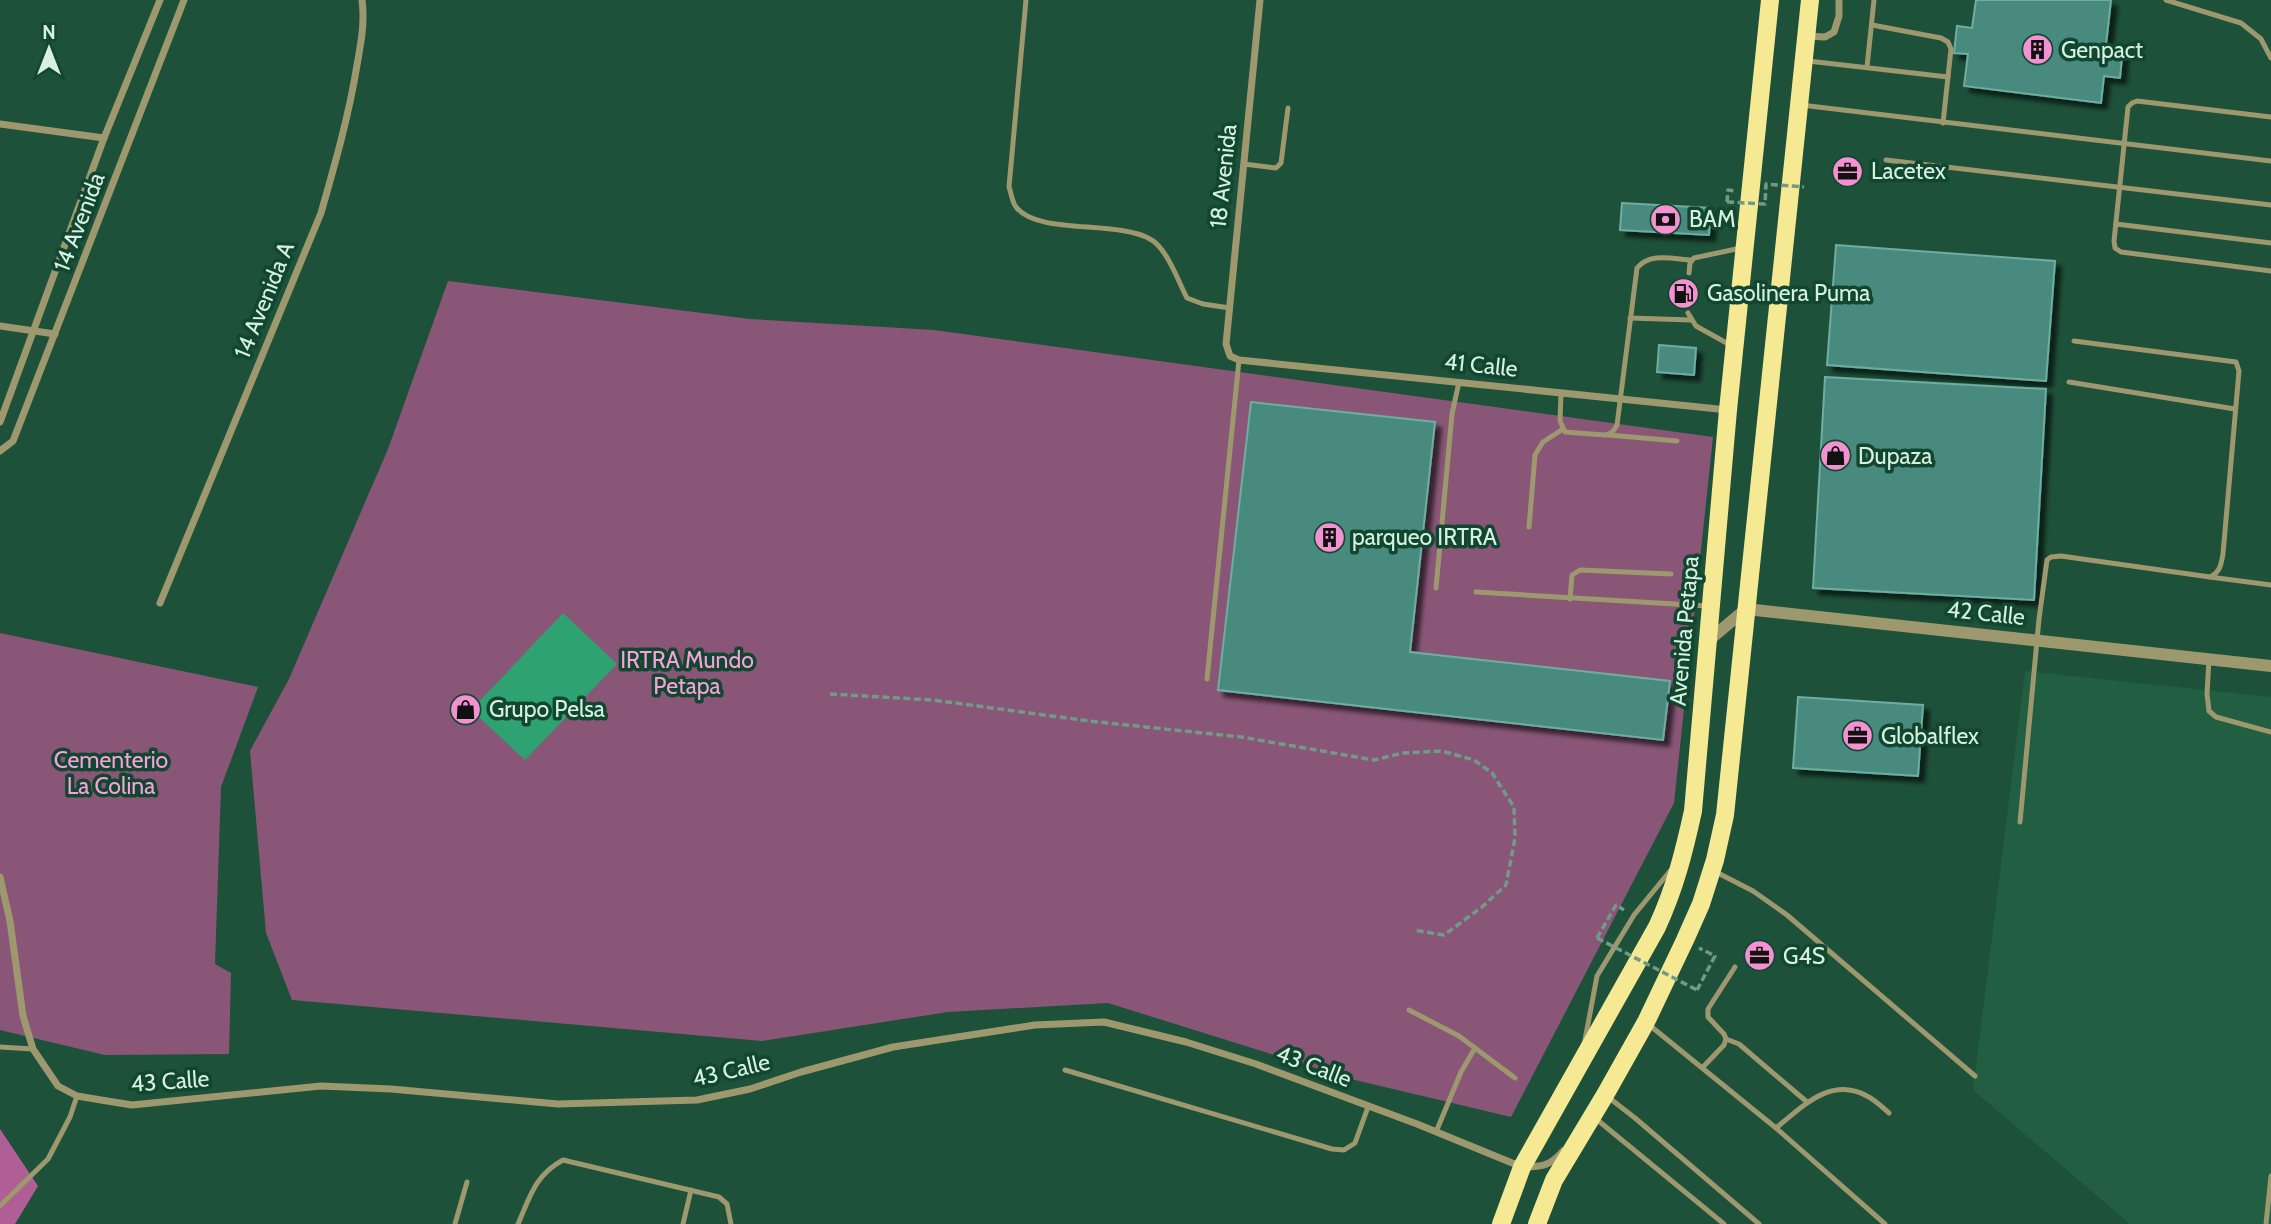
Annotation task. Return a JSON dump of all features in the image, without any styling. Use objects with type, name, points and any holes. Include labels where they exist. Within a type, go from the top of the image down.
[{"type":"main road","name":"Avenida Petapa","points":[[1501,1224],[1522,1167],[1657,927],[1672,896],[1684,856],[1693,811],[1728,410],[1770,0]]},
{"type":"main road","points":[[1537,1224],[1554,1180],[1646,1022],[1701,904],[1726,815],[1810,0]]},
{"type":"street","name":"14 Avenida","points":[[0,422],[104,138],[160,0]]},
{"type":"street","name":"14 Avenida","points":[[0,451],[13,441],[184,0]]},
{"type":"street","name":"14 Avenida A","points":[[160,603],[321,213],[340,148],[352,93],[363,29],[362,0]]},
{"type":"street","name":"18 Avenida","points":[[1230,356],[1226,344],[1260,0]]},
{"type":"street","points":[[1806,36],[1825,37],[1834,32],[1839,16],[1839,0]]},
{"type":"street","points":[[0,124],[104,138]]},
{"type":"street","points":[[0,326],[55,334]]},
{"type":"street","name":"41 Calle","points":[[1230,356],[1239,360],[1728,410]]},
{"type":"street","points":[[1708,641],[1746,609]]},
{"type":"street","name":"42 Calle","points":[[1746,609],[2271,666]]},
{"type":"street","name":"43 Calle","points":[[0,877],[10,921],[23,1016],[33,1049],[58,1086],[77,1096],[132,1105],[321,1086],[391,1089],[558,1104],[697,1100],[750,1089],[893,1047],[1035,1025],[1104,1022],[1186,1042],[1256,1064],[1522,1167]]},
{"type":"street","points":[[1522,1167],[1552,1163],[1590,1119]]},
{"type":"lane","points":[[1026,0],[1009,187],[1016,207],[1045,223],[1121,229],[1152,240],[1167,257],[1187,298],[1202,304],[1230,308]]},
{"type":"lane","points":[[1867,67],[1874,0]]},
{"type":"lane","points":[[2166,0],[2241,23],[2261,39],[2271,58]]},
{"type":"lane","points":[[1872,25],[1941,38],[1948,42],[1951,49],[1944,123]]},
{"type":"lane","points":[[1803,60],[1948,77]]},
{"type":"lane","points":[[2271,117],[2132,103],[2128,107],[2113,241],[2115,248],[2121,252],[2271,271]]},
{"type":"lane","points":[[1798,105],[2271,161]]},
{"type":"lane","points":[[1244,164],[1276,168],[1279,166],[1287,108]]},
{"type":"lane","points":[[1886,160],[2271,205]]},
{"type":"lane","points":[[2116,224],[2271,243]]},
{"type":"lane","points":[[1609,435],[1617,425],[1637,268],[1643,261],[1651,258],[1692,260],[1745,248]]},
{"type":"lane","points":[[1689,273],[1692,260]]},
{"type":"lane","points":[[1630,318],[1689,316],[1709,335],[1735,347]]},
{"type":"lane","points":[[2074,341],[2236,362],[2239,371],[2221,566],[2217,573],[2210,577]]},
{"type":"lane","points":[[1207,678],[1239,360]]},
{"type":"lane","points":[[1436,588],[1452,414],[1459,382]]},
{"type":"lane","points":[[2069,382],[2235,409]]},
{"type":"lane","points":[[1561,393],[1560,421],[1565,432],[1677,440]]},
{"type":"lane","points":[[1529,527],[1535,455],[1543,442],[1563,429]]},
{"type":"lane","points":[[2020,822],[2037,639],[2046,565],[2051,557],[2061,556],[2271,585]]},
{"type":"lane","points":[[1570,599],[1572,575],[1580,570],[1671,574]]},
{"type":"lane","points":[[1476,593],[1711,607]]},
{"type":"lane","points":[[2209,659],[2209,711],[2216,718],[2271,732]]},
{"type":"lane","points":[[1582,1061],[1597,976],[1634,915],[1684,856]]},
{"type":"lane","points":[[1712,870],[1753,891],[1787,915],[1975,1076]]},
{"type":"lane","points":[[1703,1067],[1724,1045],[1726,1039],[1710,1021],[1707,1013],[1735,967]]},
{"type":"lane","points":[[1409,1010],[1459,1036],[1516,1078]]},
{"type":"lane","points":[[1646,1022],[1776,1128],[1885,1224]]},
{"type":"lane","points":[[1726,1039],[1739,1044],[1807,1102]]},
{"type":"lane","points":[[0,1047],[33,1049]]},
{"type":"lane","points":[[1436,1132],[1461,1072],[1475,1048]]},
{"type":"lane","points":[[1065,1070],[1332,1149],[1345,1150],[1355,1143],[1368,1107]]},
{"type":"lane","points":[[1776,1128],[1807,1102],[1824,1092],[1842,1088],[1867,1095],[1889,1112]]},
{"type":"lane","points":[[1605,1095],[1759,1224]]},
{"type":"lane","points":[[0,1206],[48,1159],[70,1117],[77,1096]]},
{"type":"lane","points":[[1590,1119],[1724,1224]]},
{"type":"lane","points":[[518,1224],[536,1183],[549,1168],[563,1160],[719,1197],[727,1203],[731,1224]]},
{"type":"lane","points":[[2266,1224],[2271,1176]]},
{"type":"lane","points":[[456,1224],[467,1182]]},
{"type":"lane","points":[[683,1224],[691,1190]]},
{"type":"path","points":[[1728,190],[1727,202],[1765,204],[1766,184],[1804,187]]},
{"type":"path","points":[[830,694],[933,700],[1089,721],[1241,737],[1374,760],[1403,753],[1442,751],[1474,760],[1492,773],[1514,807],[1514,838],[1506,885],[1444,935],[1413,930]]},
{"type":"path","points":[[1616,905],[1597,938],[1697,990],[1715,956]]},
{"type":"shaded area","points":[[563,613],[617,664],[525,760],[471,710]]},
{"type":"shaded area","points":[[2025,671],[2271,697],[2271,1224],[2130,1224],[1973,1090]]},
{"type":"shaded area","points":[[0,1129],[38,1186],[15,1224],[0,1224]]},
{"type":"green space","name":"IRTRA Mundo Petapa","points":[[448,281],[750,319],[934,330],[1713,437],[1674,803],[1511,1117],[1351,1079],[1108,1003],[948,1012],[762,1041],[292,1000],[266,933],[250,751],[289,679],[388,449]]},
{"type":"green space","name":"Cementerio La Colina","points":[[0,633],[258,687],[221,787],[215,964],[231,973],[229,1054],[105,1055],[0,1030]]},
{"type":"building","name":"Genpact","points":[[1976,0],[2111,0],[2106,45],[2123,47],[2120,78],[2104,76],[2101,103],[1964,86],[1968,54],[1954,53],[1957,26],[1972,28]]},
{"type":"building","name":"BAM","points":[[1622,203],[1711,208],[1709,235],[1620,230]]},
{"type":"building","points":[[1836,245],[2055,261],[2046,381],[1827,365]]},
{"type":"building","points":[[1659,345],[1696,348],[1694,375],[1657,372]]},
{"type":"building","points":[[1825,377],[2046,389],[2034,600],[1813,588]]},
{"type":"building","name":"parqueo IRTRA","points":[[1251,402],[1435,422],[1410,652],[1670,681],[1663,740],[1218,690]]},
{"type":"building","name":"Globalflex","points":[[1798,697],[1923,705],[1918,776],[1793,768]]},
{"type":"place","name":"Genpact","points":[[2038,50]]},
{"type":"place","name":"Lacetex","points":[[1848,171]]},
{"type":"place","name":"BAM","points":[[1666,219]]},
{"type":"place","name":"Gasolinera Puma","points":[[1684,293]]},
{"type":"place","name":"Dupaza","points":[[1835,456]]},
{"type":"place","name":"parqueo IRTRA","points":[[1329,537]]},
{"type":"place","name":"Grupo Pelsa","points":[[466,709]]},
{"type":"place","name":"Globalflex","points":[[1858,736]]},
{"type":"place","name":"G4S","points":[[1760,956]]}]
